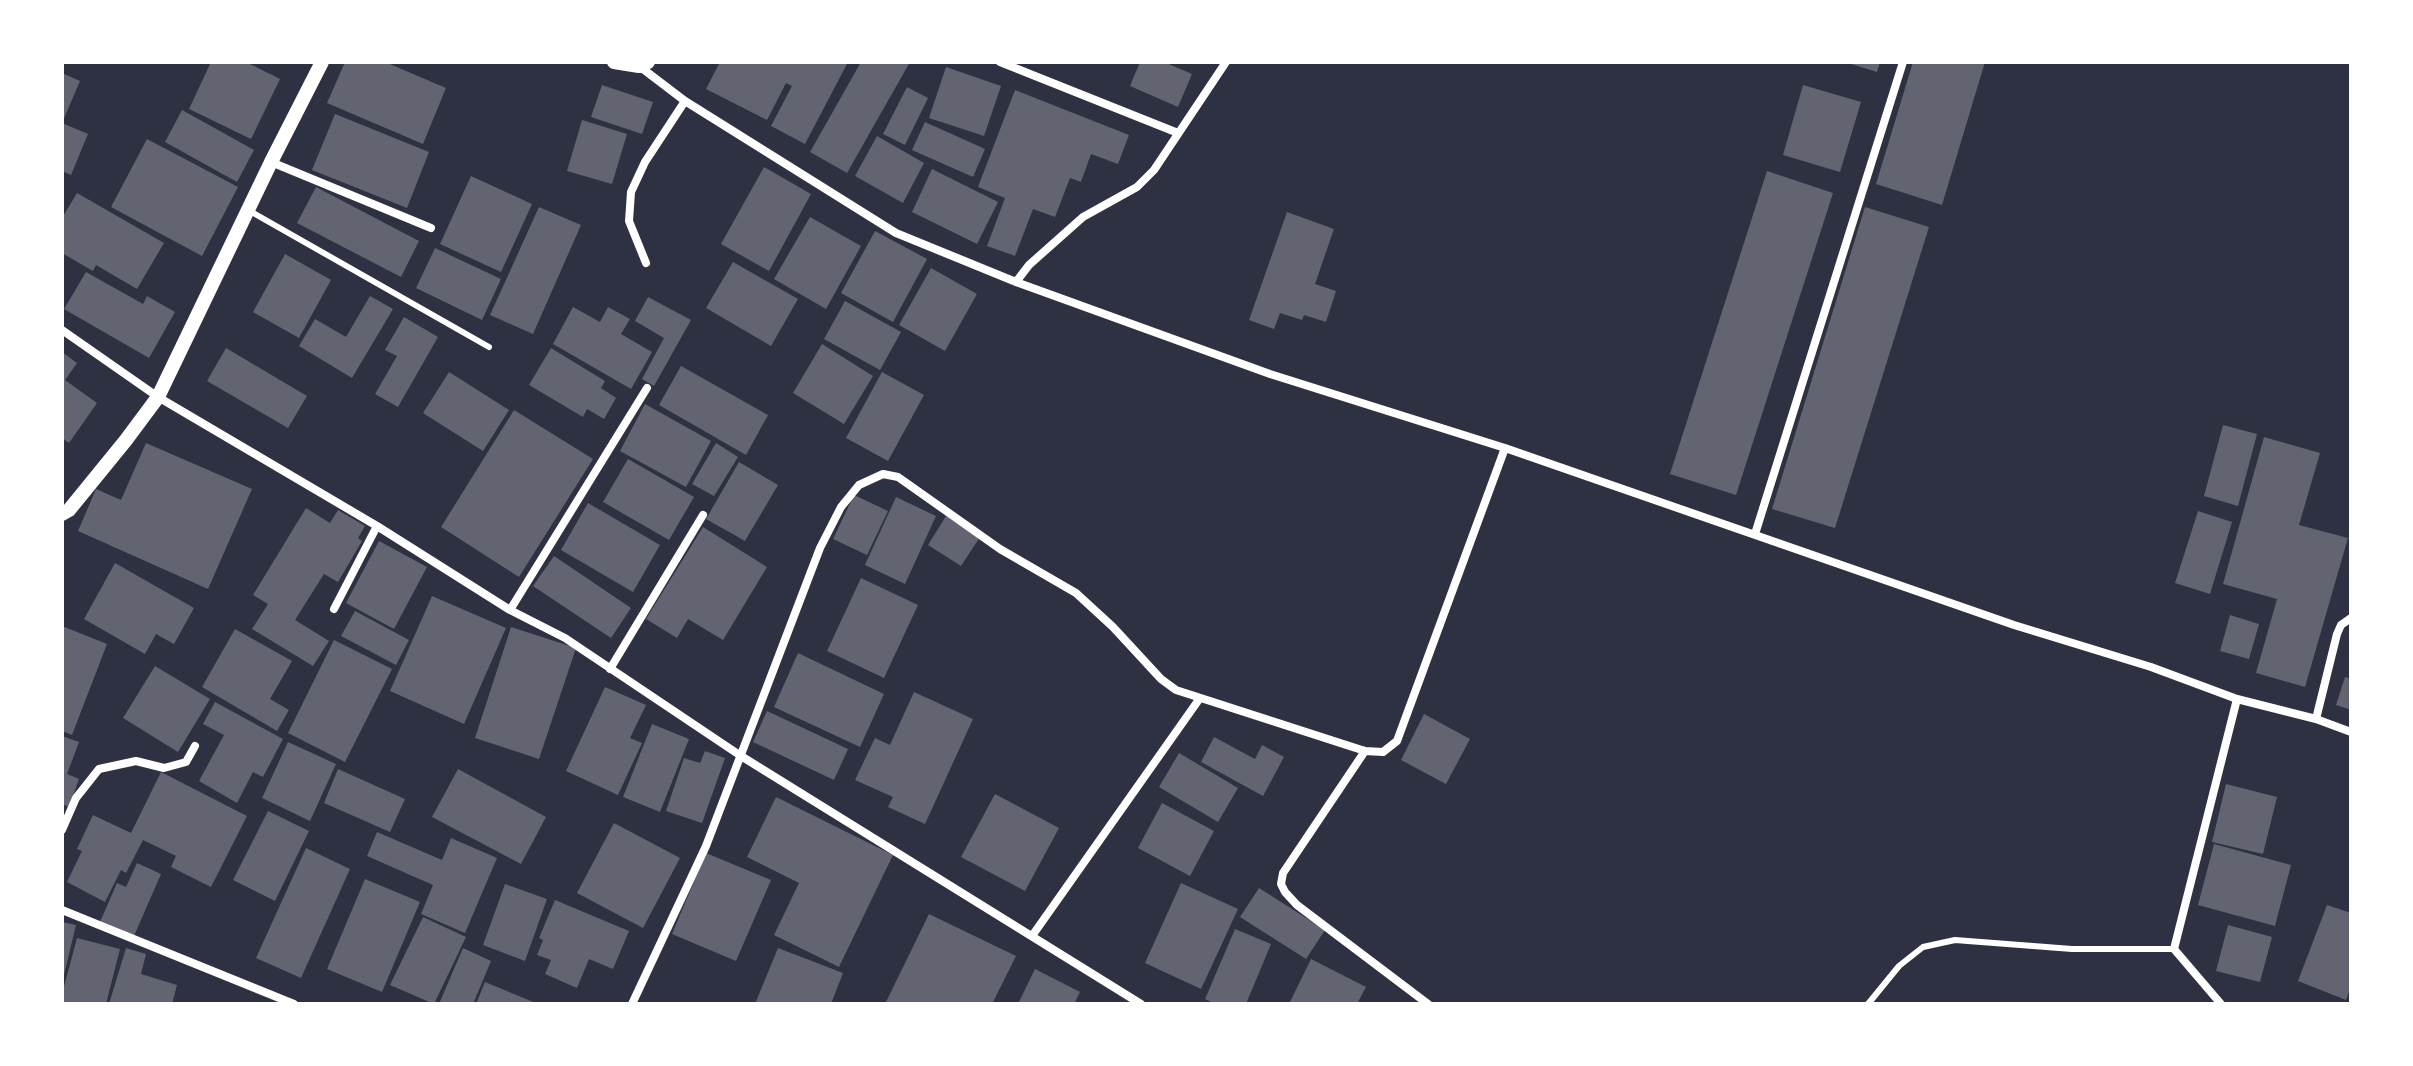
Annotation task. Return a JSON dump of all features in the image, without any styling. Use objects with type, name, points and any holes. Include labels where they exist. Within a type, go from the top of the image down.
[{"type":"street","points":[[62,514],[69,510],[158,397],[322,62]]},
{"type":"street","points":[[614,62],[643,64],[685,101],[896,233],[1016,282],[1270,374],[1505,448],[2014,625],[2151,667],[2237,699],[2316,719],[2351,732]]},
{"type":"street","points":[[1000,62],[1178,133]]},
{"type":"street","points":[[1016,282],[1029,265],[1083,217],[1137,187],[1154,170],[1226,62]]},
{"type":"street","points":[[1755,534],[1903,62]]},
{"type":"street","points":[[646,263],[629,221],[631,192],[645,162],[685,101]]},
{"type":"street","points":[[271,162],[431,228]]},
{"type":"street","points":[[62,330],[158,397],[377,526],[510,610],[565,638],[741,756],[1141,1004]]},
{"type":"street","points":[[510,610],[647,388]]},
{"type":"street","points":[[632,1004],[706,846],[820,548],[841,507],[859,485],[883,474],[898,477],[1000,549],[1076,593],[1122,636],[1161,679],[1176,690],[1365,751],[1383,752],[1397,741],[1505,448]]},
{"type":"street","points":[[610,669],[703,515]]},
{"type":"street","points":[[334,609],[377,526]]},
{"type":"street","points":[[2316,719],[2337,634],[2341,625],[2351,618]]},
{"type":"street","points":[[1032,936],[1200,698]]},
{"type":"street","points":[[2221,1004],[2174,949],[2237,699]]},
{"type":"street","points":[[62,830],[76,798],[99,769],[136,761],[164,768],[186,762],[195,746]]},
{"type":"street","points":[[1365,751],[1283,873],[1281,884],[1297,905],[1428,1004]]},
{"type":"street","points":[[62,910],[279,1002],[294,1004]]},
{"type":"lane","points":[[248,210],[489,347]]},
{"type":"lane","points":[[1868,1004],[1899,966],[1923,947],[1955,940],[2072,949],[2174,949]]},
{"type":"building","points":[[211,62],[246,62],[280,79],[251,139],[189,109]]},
{"type":"building","points":[[345,62],[385,62],[446,88],[423,144],[327,103]]},
{"type":"building","points":[[720,62],[848,62],[805,144],[771,126],[792,86],[786,83],[767,120],[706,89]]},
{"type":"building","points":[[861,62],[910,62],[847,173],[810,152]]},
{"type":"building","points":[[1140,62],[1164,62],[1192,74],[1178,107],[1130,86]]},
{"type":"building","points":[[1845,62],[1880,62],[1877,72]]},
{"type":"building","points":[[1913,62],[1985,62],[1942,205],[1876,184]]},
{"type":"building","points":[[946,67],[1001,86],[984,136],[929,118]]},
{"type":"building","points":[[62,73],[80,81],[62,123]]},
{"type":"building","points":[[602,85],[653,102],[642,134],[591,117]]},
{"type":"building","points":[[1803,85],[1861,102],[1840,172],[1783,155]]},
{"type":"building","points":[[907,87],[928,98],[905,145],[883,134]]},
{"type":"building","points":[[1015,90],[1129,135],[1118,164],[1091,154],[1081,182],[1070,178],[1055,217],[1033,209],[1015,256],[987,246],[1005,198],[978,187]]},
{"type":"building","points":[[182,110],[254,150],[237,182],[165,142]]},
{"type":"building","points":[[335,114],[429,152],[407,208],[312,170]]},
{"type":"building","points":[[582,120],[627,134],[612,184],[567,171]]},
{"type":"building","points":[[925,122],[985,149],[973,177],[912,150]]},
{"type":"building","points":[[62,123],[88,134],[71,175],[62,171]]},
{"type":"building","points":[[877,136],[924,163],[903,203],[855,176]]},
{"type":"building","points":[[147,139],[238,187],[202,256],[111,207]]},
{"type":"building","points":[[764,167],[811,194],[769,271],[721,244]]},
{"type":"building","points":[[932,169],[998,202],[977,244],[912,212]]},
{"type":"building","points":[[1767,171],[1833,193],[1736,495],[1670,474]]},
{"type":"building","points":[[471,176],[532,204],[501,272],[440,244]]},
{"type":"building","points":[[316,187],[419,241],[401,277],[297,223]]},
{"type":"building","points":[[77,193],[164,243],[137,289],[96,265],[93,271],[62,253],[62,218]]},
{"type":"building","points":[[539,207],[581,225],[533,334],[490,315]]},
{"type":"building","points":[[1865,207],[1929,227],[1835,528],[1772,509]]},
{"type":"building","points":[[1287,212],[1334,229],[1315,284],[1336,291],[1326,322],[1304,315],[1302,320],[1280,313],[1274,329],[1249,320]]},
{"type":"building","points":[[810,217],[861,246],[826,309],[774,279]]},
{"type":"building","points":[[875,231],[927,259],[893,322],[841,293]]},
{"type":"building","points":[[435,248],[501,279],[482,320],[416,288]]},
{"type":"building","points":[[285,254],[331,280],[299,338],[253,312]]},
{"type":"building","points":[[733,262],[798,299],[771,346],[706,308]]},
{"type":"building","points":[[931,268],[977,294],[945,351],[899,325]]},
{"type":"building","points":[[86,272],[143,304],[147,296],[175,312],[149,358],[64,309]]},
{"type":"building","points":[[370,296],[393,309],[352,378],[299,346],[315,319],[346,337]]},
{"type":"building","points":[[648,297],[691,320],[654,386],[642,379],[664,338],[635,321]]},
{"type":"building","points":[[845,301],[901,332],[880,370],[824,339]]},
{"type":"building","points":[[573,307],[600,322],[608,307],[630,319],[621,334],[652,352],[631,389],[553,344]]},
{"type":"building","points":[[404,317],[438,337],[398,407],[375,394],[397,356],[385,350]]},
{"type":"building","points":[[822,344],[873,376],[844,424],[793,393]]},
{"type":"building","points":[[226,348],[307,396],[288,428],[207,381]]},
{"type":"building","points":[[551,348],[605,381],[601,388],[616,398],[604,419],[587,409],[583,417],[529,385]]},
{"type":"building","points":[[62,352],[77,363],[65,380],[97,403],[69,443],[62,438]]},
{"type":"building","points":[[681,366],[768,415],[746,455],[659,405]]},
{"type":"building","points":[[449,372],[509,410],[483,451],[423,413]]},
{"type":"building","points":[[882,372],[924,395],[888,461],[846,438]]},
{"type":"building","points":[[645,404],[711,441],[686,487],[620,451]]},
{"type":"building","points":[[514,410],[593,459],[519,577],[441,527]]},
{"type":"building","points":[[2223,425],[2257,434],[2238,506],[2204,496]]},
{"type":"building","points":[[2264,437],[2320,453],[2299,525],[2348,538],[2305,687],[2256,673],[2277,599],[2223,584]]},
{"type":"building","points":[[146,443],[252,489],[208,589],[78,531],[96,489],[121,500]]},
{"type":"building","points":[[716,443],[738,457],[714,496],[692,484]]},
{"type":"building","points":[[628,459],[694,497],[669,540],[603,502]]},
{"type":"building","points":[[739,462],[778,485],[745,541],[706,519]]},
{"type":"building","points":[[854,495],[888,511],[867,555],[833,539]]},
{"type":"building","points":[[896,497],[936,516],[905,584],[865,565]]},
{"type":"building","points":[[588,503],[660,545],[633,592],[561,550]]},
{"type":"building","points":[[306,508],[330,523],[338,510],[365,526],[358,538],[362,541],[338,582],[324,574],[295,620],[329,641],[313,666],[252,629],[268,604],[253,595]]},
{"type":"building","points":[[2198,511],[2232,522],[2210,594],[2175,583]]},
{"type":"building","points":[[946,516],[980,537],[961,566],[928,545]]},
{"type":"building","points":[[703,527],[767,567],[723,640],[688,619],[677,638],[646,619]]},
{"type":"building","points":[[379,541],[427,567],[394,629],[346,603]]},
{"type":"building","points":[[554,556],[631,608],[611,638],[533,586]]},
{"type":"building","points":[[115,563],[194,608],[174,644],[156,634],[145,654],[84,619]]},
{"type":"building","points":[[861,578],[918,605],[884,678],[827,651]]},
{"type":"building","points":[[432,596],[506,628],[464,724],[390,691]]},
{"type":"building","points":[[355,611],[409,640],[396,665],[341,636]]},
{"type":"building","points":[[2230,615],[2259,624],[2249,659],[2220,651]]},
{"type":"building","points":[[62,626],[107,644],[72,735],[62,731]]},
{"type":"building","points":[[511,627],[576,648],[539,759],[475,738]]},
{"type":"building","points":[[235,629],[292,661],[270,699],[289,710],[277,731],[202,687]]},
{"type":"building","points":[[334,640],[392,669],[345,762],[288,733]]},
{"type":"building","points":[[798,653],[884,694],[860,747],[774,707]]},
{"type":"building","points":[[155,666],[210,699],[178,752],[123,718]]},
{"type":"building","points":[[2345,677],[2351,679],[2351,710],[2336,705]]},
{"type":"building","points":[[605,687],[646,705],[630,738],[642,743],[618,795],[566,771]]},
{"type":"building","points":[[914,692],[973,719],[925,824],[888,807],[893,797],[855,780],[875,738],[890,745]]},
{"type":"building","points":[[215,702],[283,739],[263,777],[253,772],[237,803],[199,781],[224,735],[203,724]]},
{"type":"building","points":[[767,711],[848,749],[834,780],[753,742]]},
{"type":"building","points":[[1424,714],[1470,739],[1446,784],[1401,760]]},
{"type":"building","points":[[652,724],[689,739],[660,812],[623,797]]},
{"type":"building","points":[[62,736],[79,742],[67,774],[79,779],[69,807],[62,804]]},
{"type":"building","points":[[1214,737],[1255,759],[1262,745],[1284,757],[1263,796],[1201,762]]},
{"type":"building","points":[[288,742],[336,764],[310,821],[262,798]]},
{"type":"building","points":[[705,751],[725,758],[702,823],[666,811],[684,758],[700,763]]},
{"type":"building","points":[[1179,753],[1238,788],[1218,822],[1159,787]]},
{"type":"building","points":[[338,769],[405,799],[390,832],[324,803]]},
{"type":"building","points":[[458,769],[546,817],[521,864],[432,817]]},
{"type":"building","points":[[161,772],[247,816],[211,887],[171,867],[176,856],[143,840],[126,873],[121,870],[105,902],[67,882],[82,851],[77,849],[93,815],[131,833]]},
{"type":"building","points":[[2226,784],[2277,797],[2263,854],[2212,842]]},
{"type":"building","points":[[995,794],[1059,828],[1025,891],[961,857]]},
{"type":"building","points":[[776,797],[893,855],[839,967],[774,935],[799,883],[747,857]]},
{"type":"building","points":[[1162,803],[1214,831],[1190,876],[1138,848]]},
{"type":"building","points":[[268,811],[309,831],[275,901],[233,880]]},
{"type":"building","points":[[614,823],[680,858],[643,928],[577,893]]},
{"type":"building","points":[[377,832],[442,860],[451,838],[497,858],[465,933],[421,914],[433,885],[367,856]]},
{"type":"building","points":[[2214,844],[2291,865],[2275,926],[2198,905]]},
{"type":"building","points":[[306,848],[350,869],[301,978],[256,958]]},
{"type":"building","points":[[706,853],[771,880],[736,961],[672,934]]},
{"type":"building","points":[[137,863],[161,874],[134,936],[100,922],[117,883],[126,887]]},
{"type":"building","points":[[365,879],[420,902],[382,992],[327,969]]},
{"type":"building","points":[[1181,883],[1238,909],[1201,989],[1145,963]]},
{"type":"building","points":[[505,884],[547,899],[525,961],[483,945]]},
{"type":"building","points":[[1259,888],[1325,930],[1306,959],[1240,917]]},
{"type":"building","points":[[555,900],[629,931],[613,969],[589,959],[577,988],[545,974],[551,960],[537,955],[543,940],[539,938]]},
{"type":"building","points":[[2327,905],[2351,913],[2351,986],[2346,1000],[2298,981]]},
{"type":"building","points":[[929,914],[1016,956],[992,1004],[885,1004]]},
{"type":"building","points":[[423,917],[466,937],[434,1004],[390,985]]},
{"type":"building","points":[[62,922],[76,925],[63,979],[62,979]]},
{"type":"building","points":[[2228,925],[2272,937],[2260,982],[2216,971]]},
{"type":"building","points":[[1235,929],[1271,944],[1246,1004],[1215,1004],[1205,999]]},
{"type":"building","points":[[77,938],[120,949],[106,1004],[62,1004]]},
{"type":"building","points":[[126,948],[146,954],[141,974],[177,985],[172,1004],[109,1004]]},
{"type":"building","points":[[463,948],[491,961],[473,1004],[439,1004]]},
{"type":"building","points":[[778,948],[843,973],[831,1004],[755,1004]]},
{"type":"building","points":[[1311,959],[1366,987],[1357,1004],[1289,1004]]},
{"type":"building","points":[[1035,969],[1080,992],[1074,1004],[1018,1004]]},
{"type":"building","points":[[485,982],[538,1004],[476,1004]]}]
